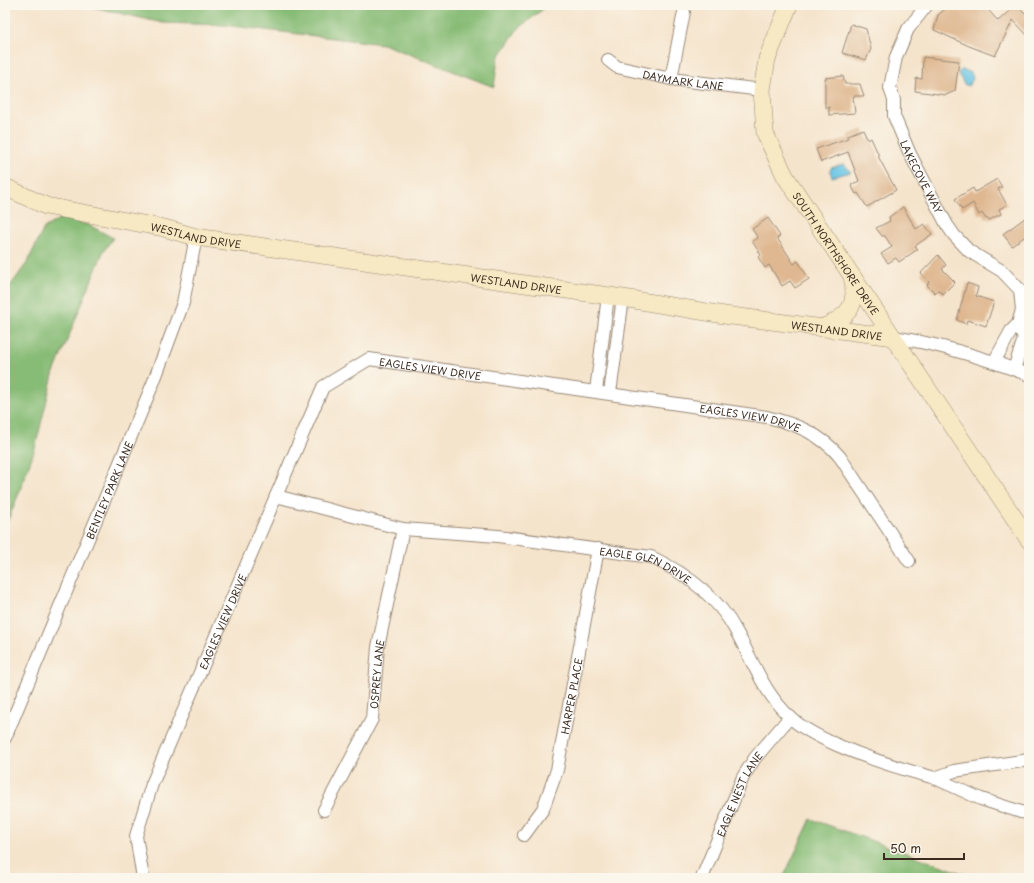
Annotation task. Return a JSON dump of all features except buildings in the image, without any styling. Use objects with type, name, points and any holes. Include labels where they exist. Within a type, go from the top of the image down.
[{"type":"main road","name":"SOUTH NORTHSHORE DRIVE","points":[[788,5],[767,59],[762,90],[765,133],[785,176],[1029,540]]},
{"type":"main road","name":"WESTLAND DRIVE","points":[[5,187],[46,206],[164,228],[196,237],[616,297],[724,315],[893,337]]},
{"type":"main road","points":[[822,328],[840,320],[852,306],[854,285],[851,273]]},
{"type":"street","name":"LAKECOVE WAY","points":[[926,5],[908,29],[896,57],[890,88],[894,100],[894,116],[910,154],[947,225],[954,235],[968,251],[1002,271],[1020,290],[1022,310],[1018,324],[1011,331],[994,362]]},
{"type":"street","points":[[671,79],[684,12]]},
{"type":"street","name":"DAYMARK LANE","points":[[608,60],[617,67],[671,79],[762,90]]},
{"type":"street","name":"BENTLEY PARK LANE","points":[[5,738],[154,381],[183,303],[196,237]]},
{"type":"street","points":[[596,391],[616,297]]},
{"type":"street","points":[[610,393],[616,297]]},
{"type":"street","name":"LAKECOVE WAY","points":[[1014,369],[1024,339],[1018,324]]},
{"type":"street","name":"WESTLAND DRIVE","points":[[893,337],[917,341],[948,350],[970,354],[1029,375]]},
{"type":"street","name":"EAGLES VIEW DRIVE","points":[[143,878],[136,836],[152,784],[322,387],[369,359],[767,417],[799,426],[827,443],[840,457],[909,561]]},
{"type":"street","name":"EAGLE GLEN DRIVE","points":[[276,496],[403,529],[498,536],[651,557],[666,564],[686,577],[711,597],[736,630],[752,663],[771,696],[790,717],[803,728],[819,737],[856,753],[886,764],[935,778],[981,799],[1021,812],[1029,813]]},
{"type":"street","name":"OSPREY LANE","points":[[324,810],[372,719],[378,647],[403,529]]},
{"type":"street","name":"HARPER PLACE","points":[[524,835],[543,809],[556,770],[598,549]]},
{"type":"street","name":"EAGLE NEST LANE","points":[[702,878],[743,777],[755,758],[790,717]]},
{"type":"street","points":[[935,778],[960,770],[1029,760]]},
{"type":"green space","points":[[84,5],[548,5],[517,30],[498,58],[494,87],[383,44],[223,25],[163,23]]},
{"type":"green space","points":[[61,218],[89,225],[113,238],[103,252],[53,375],[35,448],[5,527],[5,293],[27,263],[44,228]]},
{"type":"green space","points":[[811,819],[976,878],[783,878]]},
{"type":"water","points":[[961,70],[965,70],[972,74],[973,79],[968,86],[964,84],[958,73]]},
{"type":"water","points":[[844,164],[851,172],[832,177],[830,171],[831,168]]}]
